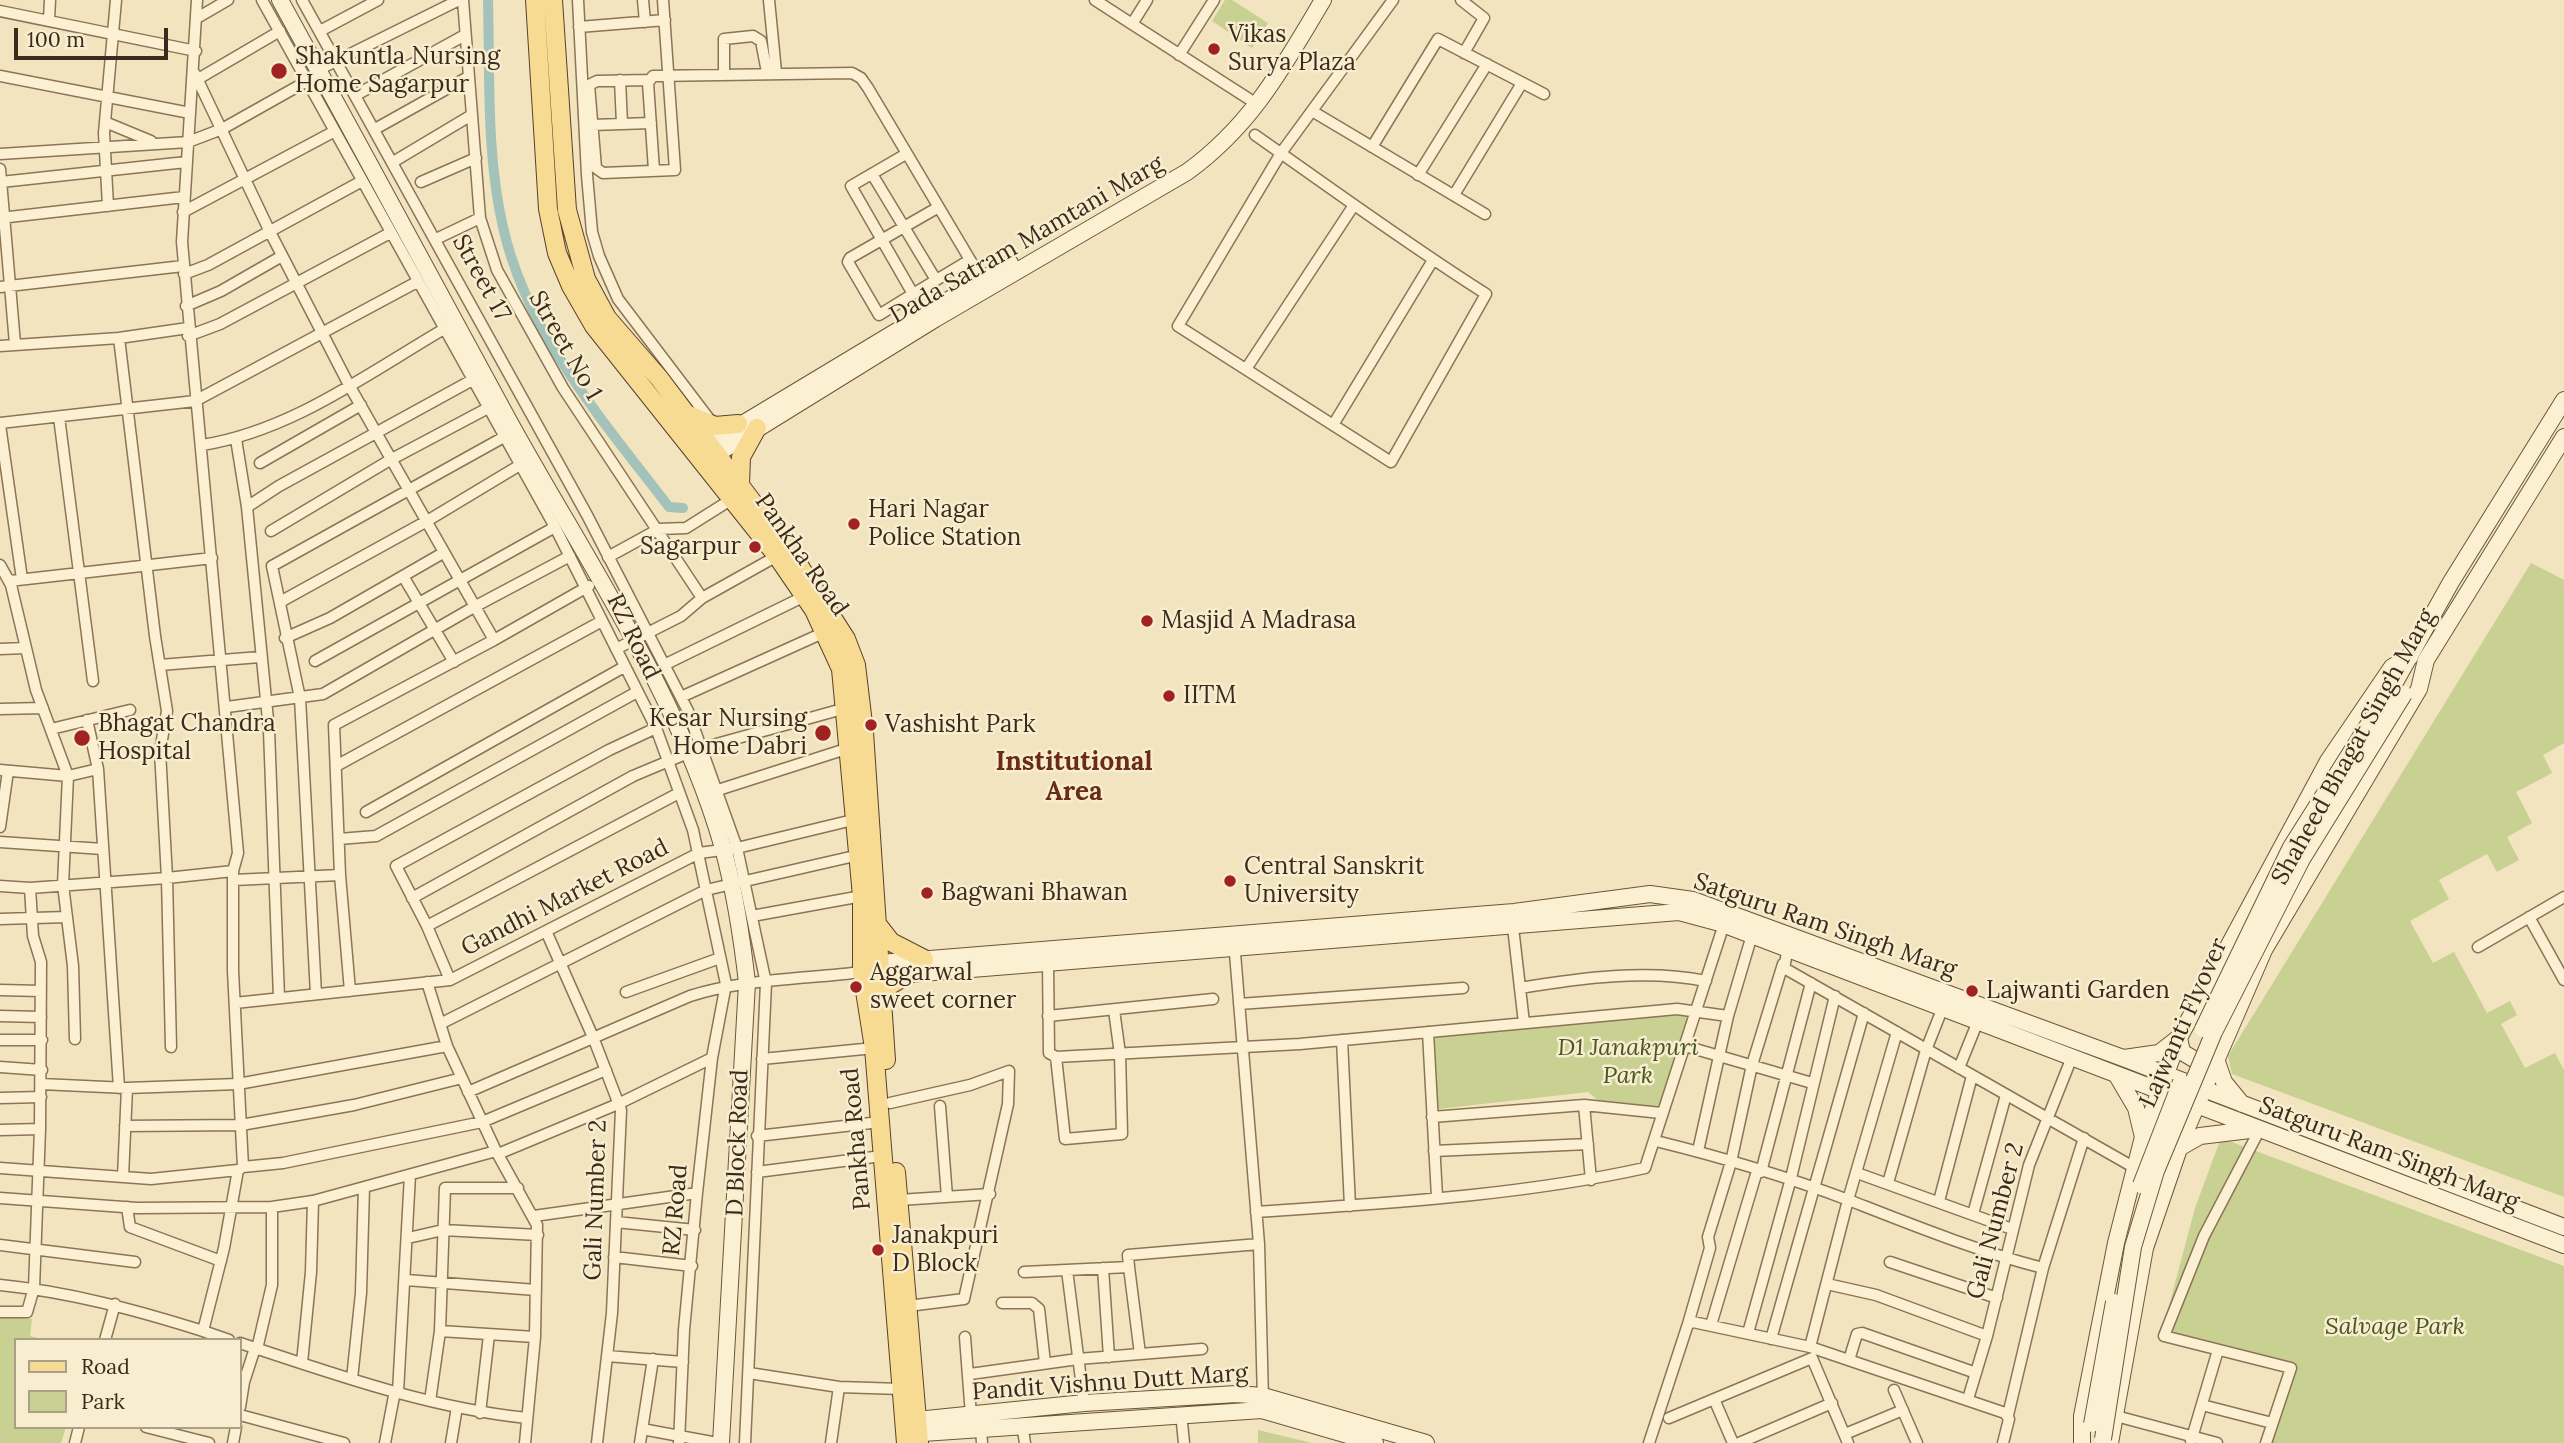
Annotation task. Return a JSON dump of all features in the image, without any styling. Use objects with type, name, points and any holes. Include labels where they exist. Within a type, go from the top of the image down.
[{"type":"main road","points":[[280,0],[314,75],[592,584],[641,637],[695,751],[730,848],[739,882],[747,983],[719,1443]]},
{"type":"main road","name":"Pankha Road","points":[[535,0],[548,209],[557,253],[571,286],[594,326],[707,448]]},
{"type":"main road","name":"Pankha Road","points":[[552,0],[567,209],[586,279],[607,318],[686,414],[805,596],[841,669],[862,896],[862,972],[874,1048],[901,1389],[912,1432]]},
{"type":"main road","name":"Dada Satram Mamtani Marg","points":[[738,424],[1184,163],[1211,142],[1249,99],[1311,0]]},
{"type":"main road","name":"Dada Satram Mamtani Marg","points":[[707,448],[757,428],[935,319],[1187,172],[1216,151],[1256,109],[1323,0]]},
{"type":"main road","name":"Shaheed Bhagat Singh Marg","points":[[2101,1442],[2116,1416],[2145,1248],[2179,1148],[2264,950],[2419,689],[2418,658],[2451,582],[2564,400]]},
{"type":"main road","points":[[707,448],[738,424]]},
{"type":"main road","points":[[736,492],[741,457],[757,428]]},
{"type":"main road","name":"Shaheed Bhagat Singh Marg","points":[[2082,1443],[2082,1416],[2116,1243],[2143,1137],[2179,1038],[2328,761],[2392,667],[2418,658],[2564,437]]},
{"type":"main road","name":"Pankha Road","points":[[736,492],[824,601],[846,639],[856,665],[863,720],[890,1103],[908,1306],[912,1432]]},
{"type":"main road","name":"Lajwanti Flyover","points":[[2101,1442],[2133,1247],[2156,1171],[2214,1032],[2302,859],[2418,658]]},
{"type":"main road","name":"Lajwanti Flyover","points":[[2101,1442],[2092,1424],[2124,1244],[2148,1162],[2206,1025],[2291,847],[2399,689]]},
{"type":"main road","name":"Satguru Ram Singh Marg","points":[[880,970],[909,974],[1048,963],[1514,912],[1650,894],[1693,900],[2123,1058],[2162,1082]]},
{"type":"main road","name":"Satguru Ram Singh Marg","points":[[862,972],[923,959],[1513,927],[1679,912],[1752,935],[1785,956],[1942,1007],[2116,1074],[2162,1082]]},
{"type":"main road","points":[[877,924],[891,942],[923,959]]},
{"type":"main road","points":[[882,998],[890,985],[909,974]]},
{"type":"main road","points":[[2123,1058],[2159,1053],[2179,1038],[2182,1052],[2207,1067],[2217,1062],[2224,1082],[2243,1105]]},
{"type":"main road","points":[[2116,1074],[2136,1108],[2143,1137]]},
{"type":"main road","points":[[2162,1082],[2201,1097]]},
{"type":"main road","name":"Satguru Ram Singh Marg","points":[[2201,1097],[2243,1105],[2564,1227]]},
{"type":"main road","name":"Satguru Ram Singh Marg","points":[[2201,1097],[2260,1129],[2564,1245]]},
{"type":"main road","points":[[2179,1148],[2200,1136],[2260,1129]]},
{"type":"main road","points":[[2116,1243],[2124,1235],[2139,1238],[2145,1248]]},
{"type":"main road","name":"Pandit Vishnu Dutt Marg","points":[[912,1432],[971,1415],[1084,1403],[1211,1395],[1262,1403],[1426,1443]]},
{"type":"main road","name":"Pandit Vishnu Dutt Marg","points":[[912,1432],[982,1436],[1022,1424],[1181,1413],[1262,1403],[1375,1443]]},
{"type":"street","points":[[49,19],[50,0]]},
{"type":"street","points":[[108,206],[104,145],[116,0]]},
{"type":"street","points":[[197,0],[196,75],[190,113],[183,212],[183,270],[227,707],[238,853],[234,876],[235,1003],[241,1125],[240,1168],[203,1331]]},
{"type":"street","points":[[197,18],[228,0]]},
{"type":"street","name":"RZ Road","points":[[262,0],[280,31],[314,75],[335,131],[390,233],[444,329],[478,377],[488,408],[570,556],[592,584],[602,621],[656,728],[699,853],[726,984],[712,1058],[698,1194],[683,1362],[680,1439]]},
{"type":"street","name":"Street 17","points":[[303,0],[587,515],[616,572],[641,637],[664,665],[681,697],[695,751],[718,790],[730,848]]},
{"type":"street","points":[[320,31],[378,0]]},
{"type":"street","points":[[0,153],[188,142],[222,129],[337,61],[461,0]]},
{"type":"street","name":"Street No 1","points":[[461,0],[480,218],[497,270],[563,388],[659,529],[702,598]]},
{"type":"street","points":[[578,0],[592,232],[599,256],[618,299],[707,448]]},
{"type":"street","points":[[643,0],[645,22]]},
{"type":"street","points":[[663,0],[670,74],[675,170],[607,175],[596,168],[589,85],[597,80],[649,80],[653,76],[670,74],[852,73],[861,78],[968,261],[982,279]]},
{"type":"street","points":[[769,0],[772,72]]},
{"type":"street","points":[[1095,0],[1249,99]]},
{"type":"street","points":[[1132,24],[1147,0]]},
{"type":"street","points":[[1179,55],[1214,0]]},
{"type":"street","points":[[1255,135],[1281,153],[1354,205],[1433,260],[1486,294],[1391,462],[1178,326],[1281,153],[1393,0]]},
{"type":"street","points":[[1461,0],[1484,18],[1464,53]]},
{"type":"street","points":[[0,11],[115,32],[196,51]]},
{"type":"street","points":[[579,27],[665,20]]},
{"type":"street","points":[[196,75],[280,31]]},
{"type":"street","points":[[356,94],[465,35]]},
{"type":"street","points":[[724,73],[724,39],[753,36],[761,41],[772,72]]},
{"type":"street","points":[[1372,147],[1438,39],[1544,94]]},
{"type":"street","points":[[1419,174],[1487,64]]},
{"type":"street","points":[[196,75],[270,232],[322,334],[390,460],[410,490],[459,582],[494,640]]},
{"type":"street","points":[[0,76],[190,113]]},
{"type":"street","points":[[375,129],[468,77]]},
{"type":"street","points":[[620,80],[622,124]]},
{"type":"street","points":[[649,80],[654,170]]},
{"type":"street","points":[[1454,195],[1522,83]]},
{"type":"street","points":[[1311,111],[1485,214]]},
{"type":"street","points":[[393,162],[470,116]]},
{"type":"street","points":[[105,122],[157,143]]},
{"type":"street","points":[[592,125],[651,123]]},
{"type":"street","points":[[183,212],[335,131]]},
{"type":"street","points":[[906,154],[852,186],[913,294]]},
{"type":"street","points":[[421,182],[476,158]]},
{"type":"street","points":[[1,182],[186,162]]},
{"type":"street","points":[[0,169],[5,286],[13,318],[15,344]]},
{"type":"street","points":[[872,174],[936,280]]},
{"type":"street","points":[[5,286],[183,270],[208,265],[362,181]]},
{"type":"street","points":[[2,218],[184,197]]},
{"type":"street","points":[[1246,369],[1354,205]]},
{"type":"street","points":[[937,208],[850,258],[850,267],[879,315],[968,261]]},
{"type":"street","points":[[436,239],[480,218]]},
{"type":"street","points":[[0,346],[188,332],[220,324],[390,233]]},
{"type":"street","points":[[186,306],[222,291],[282,256]]},
{"type":"street","points":[[1333,425],[1433,260]]},
{"type":"street","points":[[22,579],[0,424],[195,401],[417,282]]},
{"type":"street","points":[[0,320],[13,318]]},
{"type":"street","points":[[202,445],[236,439],[289,418],[444,329]]},
{"type":"street","points":[[118,338],[167,711],[160,751],[167,878],[171,1047]]},
{"type":"street","points":[[247,507],[478,377]]},
{"type":"street","points":[[260,463],[361,405]]},
{"type":"street","points":[[271,531],[390,460],[488,408]]},
{"type":"street","points":[[59,417],[81,570],[93,681]]},
{"type":"street","points":[[316,994],[300,698],[285,638],[272,566],[505,438]]},
{"type":"street","points":[[236,439],[247,507],[265,702],[279,998]]},
{"type":"street","points":[[280,602],[427,521],[520,465]]},
{"type":"street","points":[[608,557],[659,529],[686,528],[736,492]]},
{"type":"street","points":[[315,661],[555,527]]},
{"type":"street","points":[[285,638],[330,618],[443,553]]},
{"type":"street","points":[[616,649],[681,616],[702,598],[777,555]]},
{"type":"street","points":[[227,707],[323,694],[474,607],[570,556]]},
{"type":"street","points":[[9,581],[81,570],[212,558]]},
{"type":"street","points":[[0,565],[9,581],[43,708],[68,776],[63,885],[73,966],[75,1039]]},
{"type":"street","points":[[350,991],[340,874],[334,725],[616,572]]},
{"type":"street","points":[[403,576],[454,662]]},
{"type":"street","points":[[0,595],[12,593]]},
{"type":"street","points":[[664,665],[805,596]]},
{"type":"street","points":[[336,766],[602,621]]},
{"type":"street","points":[[681,697],[825,632]]},
{"type":"street","points":[[0,649],[26,648]]},
{"type":"street","points":[[160,665],[260,657]]},
{"type":"street","points":[[366,812],[624,667]]},
{"type":"street","points":[[339,839],[376,836],[637,692]]},
{"type":"street","points":[[0,709],[43,708]]},
{"type":"street","points":[[412,898],[667,760],[846,708]]},
{"type":"street","points":[[51,729],[130,710]]},
{"type":"street","points":[[87,720],[98,769],[104,883],[123,1088],[123,1177]]},
{"type":"street","points":[[450,979],[396,866],[609,750],[656,728]]},
{"type":"street","points":[[718,790],[849,748]]},
{"type":"street","points":[[0,827],[4,771],[68,776],[98,769]]},
{"type":"street","points":[[427,926],[679,793]]},
{"type":"street","name":"Gandhi Market Road","points":[[235,1003],[450,979],[699,853],[856,819]]},
{"type":"street","points":[[0,842],[65,849],[103,849]]},
{"type":"street","points":[[440,1024],[706,890],[859,855]]},
{"type":"street","points":[[0,886],[30,888],[167,878],[274,878],[340,874]]},
{"type":"street","name":"D Block Road","points":[[739,882],[752,916],[765,984],[745,1443]]},
{"type":"street","points":[[0,1311],[27,1312],[34,1288],[42,1040],[41,962],[34,943],[30,888]]},
{"type":"street","points":[[752,916],[862,896]]},
{"type":"street","points":[[2478,947],[2564,897]]},
{"type":"street","points":[[0,919],[67,917]]},
{"type":"street","points":[[2529,917],[2564,980]]},
{"type":"street","points":[[1256,1212],[1350,1206],[1591,1180],[1645,1168],[1656,1141],[1661,1113],[1697,1012],[1724,924]]},
{"type":"street","points":[[1513,927],[1524,1023]]},
{"type":"street","name":"Gali Number 2","points":[[546,931],[593,1037],[622,1120],[607,1356],[597,1443]]},
{"type":"street","points":[[1698,1151],[1728,1016],[1752,935]]},
{"type":"street","points":[[1234,941],[1259,1244],[1262,1403]]},
{"type":"street","points":[[1649,1443],[1710,1248],[1708,1237],[1731,1162],[1752,1065],[1785,956],[1811,983],[2135,1168]]},
{"type":"street","points":[[625,992],[720,958]]},
{"type":"street","points":[[1048,963],[1049,1053],[1056,1057],[1342,1040],[1677,1009],[1728,1016]]},
{"type":"street","points":[[468,1092],[690,996],[726,984],[765,984],[862,972]]},
{"type":"street","points":[[1520,988],[1570,980],[1650,976],[1679,976],[1706,981]]},
{"type":"street","points":[[427,982],[447,1046],[468,1092],[497,1152],[534,1216],[538,1235],[537,1290],[525,1443]]},
{"type":"street","points":[[1711,1325],[1759,1171],[1811,983]]},
{"type":"street","points":[[1239,1004],[1464,988]]},
{"type":"street","points":[[0,990],[41,991]]},
{"type":"street","points":[[1748,1334],[1790,1182],[1835,996]]},
{"type":"street","points":[[1048,1016],[1213,999]]},
{"type":"street","points":[[1888,1183],[1926,1050],[1942,1007]]},
{"type":"street","points":[[1056,1057],[1065,1139],[1122,1134],[1119,1054],[1114,1010]]},
{"type":"street","points":[[1771,1339],[1864,1013]]},
{"type":"street","points":[[0,1016],[41,1017]]},
{"type":"street","points":[[1959,1068],[1978,1021]]},
{"type":"street","points":[[1428,1032],[1437,1197]]},
{"type":"street","points":[[1810,1348],[1848,1200],[1897,1032]]},
{"type":"street","points":[[0,1040],[42,1040]]},
{"type":"street","points":[[1342,1040],[1350,1206]]},
{"type":"street","points":[[41,1084],[123,1088],[238,1084],[447,1046]]},
{"type":"street","points":[[1685,1046],[1812,1083]]},
{"type":"street","points":[[762,1059],[874,1048]]},
{"type":"street","name":"Gali Number 2","points":[[1968,1399],[1997,1298],[2029,1165],[2072,1057]]},
{"type":"street","points":[[0,1198],[127,1208],[232,1205],[272,1207],[313,1201],[497,1152],[618,1104],[712,1058]]},
{"type":"street","points":[[0,1067],[42,1070]]},
{"type":"street","points":[[0,1168],[151,1179],[283,1163],[482,1122],[606,1070]]},
{"type":"street","points":[[890,1103],[970,1085],[1009,1071],[1008,1104],[990,1194],[964,1299],[908,1306]]},
{"type":"street","points":[[1939,1201],[1972,1076]]},
{"type":"street","points":[[125,1126],[241,1125],[354,1105],[462,1078]]},
{"type":"street","points":[[1973,1214],[2006,1096]]},
{"type":"street","points":[[0,1098],[41,1097]]},
{"type":"street","points":[[1432,1117],[1584,1105],[1661,1113]]},
{"type":"street","points":[[1584,1105],[1591,1180]]},
{"type":"street","points":[[940,1106],[947,1197]]},
{"type":"street","points":[[757,1136],[880,1122]]},
{"type":"street","points":[[0,1130],[40,1129]]},
{"type":"street","points":[[2260,1129],[2204,1236],[2164,1336],[2291,1368],[2266,1443]]},
{"type":"street","points":[[2003,1443],[2043,1268],[2084,1138]]},
{"type":"street","points":[[1656,1141],[1698,1151],[1848,1200],[1933,1235],[2043,1268]]},
{"type":"street","points":[[1434,1151],[1588,1144]]},
{"type":"street","points":[[757,1172],[883,1156]]},
{"type":"street","points":[[1857,1173],[2012,1228]]},
{"type":"street","points":[[385,1443],[397,1392],[406,1280],[410,1175]]},
{"type":"street","points":[[352,1380],[361,1293],[364,1187]]},
{"type":"street","points":[[430,1401],[440,1331],[445,1188],[518,1188]]},
{"type":"street","points":[[534,1216],[698,1194]]},
{"type":"street","points":[[899,1200],[990,1194]]},
{"type":"street","points":[[302,1363],[311,1272],[313,1201]]},
{"type":"street","points":[[242,1381],[256,1349],[272,1285],[272,1207]]},
{"type":"street","points":[[127,1208],[128,1224],[135,1231],[221,1261]]},
{"type":"street","points":[[616,1222],[695,1230]]},
{"type":"street","points":[[408,1238],[443,1230],[538,1235]]},
{"type":"street","points":[[1140,1354],[1128,1255],[1259,1244]]},
{"type":"street","points":[[0,1245],[135,1262]]},
{"type":"street","points":[[614,1257],[692,1266]]},
{"type":"street","points":[[1890,1262],[1997,1298]]},
{"type":"street","points":[[1024,1272],[1129,1267]]},
{"type":"street","points":[[1103,1268],[1109,1357]]},
{"type":"street","points":[[1067,1270],[1084,1403]]},
{"type":"street","points":[[406,1280],[537,1290]]},
{"type":"street","points":[[1828,1284],[1875,1295],[1987,1336]]},
{"type":"street","points":[[0,1285],[34,1288],[116,1304],[223,1338]]},
{"type":"street","points":[[1002,1303],[1032,1303],[1039,1309],[1045,1363]]},
{"type":"street","points":[[106,1338],[116,1304]]},
{"type":"street","points":[[1688,1324],[1693,1322],[1711,1325],[1810,1348],[1968,1399],[2008,1415]]},
{"type":"street","points":[[440,1331],[535,1337]]},
{"type":"street","points":[[1849,1360],[1857,1334],[1861,1333],[1976,1373]]},
{"type":"street","points":[[480,1413],[489,1335]]},
{"type":"street","points":[[965,1337],[970,1374],[971,1415]]},
{"type":"street","points":[[242,1344],[352,1380],[430,1401],[480,1413],[527,1418]]},
{"type":"street","points":[[970,1374],[1078,1359],[1202,1349]]},
{"type":"street","points":[[2192,1440],[2218,1350]]},
{"type":"street","points":[[607,1356],[683,1362]]},
{"type":"street","points":[[1669,1418],[1812,1358],[1847,1439],[1903,1410]]},
{"type":"street","points":[[640,1443],[653,1359]]},
{"type":"street","points":[[749,1373],[839,1387],[901,1389]]},
{"type":"street","points":[[831,1443],[839,1387]]},
{"type":"street","points":[[1894,1390],[1916,1443]]},
{"type":"street","points":[[1714,1399],[1733,1443]]},
{"type":"street","points":[[1739,1443],[1832,1403]]},
{"type":"street","points":[[2202,1405],[2273,1423]]},
{"type":"street","points":[[452,1443],[457,1407]]},
{"type":"street","points":[[1181,1413],[1184,1443]]},
{"type":"street","points":[[242,1416],[344,1443]]},
{"type":"street","points":[[2116,1416],[2192,1440],[2217,1443]]},
{"type":"street","points":[[1022,1424],[1025,1443]]},
{"type":"street","points":[[154,1429],[209,1443]]},
{"type":"street","points":[[642,1430],[680,1439],[719,1443]]},
{"type":"green space","points":[[1225,0],[1232,0],[1268,23],[1252,48],[1212,21]]},
{"type":"green space","points":[[2531,563],[2564,580],[2564,743],[2543,755],[2552,773],[2516,792],[2532,823],[2507,837],[2519,860],[2497,872],[2487,854],[2439,880],[2449,899],[2410,921],[2433,963],[2454,952],[2487,1013],[2510,1001],[2517,1015],[2501,1024],[2525,1068],[2555,1053],[2564,1070],[2564,1197],[2232,1074],[2228,1056]]},
{"type":"green space","name":"D1 Janakpuri Park","points":[[1676,1013],[1689,1015],[1660,1109],[1600,1102],[1588,1092],[1438,1109],[1433,1037]]},
{"type":"green space","name":"Salvage Park","points":[[2221,1138],[2564,1266],[2564,1443],[2262,1443],[2286,1366],[2162,1332],[2195,1208]]},
{"type":"green space","points":[[0,1315],[32,1319],[30,1336],[38,1338],[14,1338],[14,1429],[65,1429],[61,1443],[0,1443]]},
{"type":"green space","points":[[1258,1430],[1312,1443],[1258,1443]]},
{"type":"waterway","points":[[488,0],[494,171],[503,227],[514,267],[549,341],[594,410],[669,507],[683,508]]},
{"type":"place","name":"Vikas Surya Plaza","points":[[1214,49]]},
{"type":"place","name":"Shakuntla Nursing Home Sagarpur","points":[[279,71]]},
{"type":"place","name":"Hari Nagar Police Station","points":[[854,524]]},
{"type":"place","name":"Sagarpur","points":[[755,547]]},
{"type":"place","name":"Masjid A Madrasa","points":[[1147,621]]},
{"type":"place","name":"IITM","points":[[1169,696]]},
{"type":"place","name":"Vashisht Park","points":[[871,725]]},
{"type":"place","name":"Kesar Nursing Home Dabri","points":[[823,733]]},
{"type":"place","name":"Bhagat Chandra Hospital","points":[[82,738]]},
{"type":"place","name":"Central Sanskrit University","points":[[1230,881]]},
{"type":"place","name":"Bagwani Bhawan","points":[[927,893]]},
{"type":"place","name":"Aggarwal sweet corner","points":[[856,987]]},
{"type":"place","name":"Lajwanti Garden","points":[[1972,991]]},
{"type":"place","name":"Janakpuri D Block","points":[[878,1250]]},
{"type":"district","name":"Institutional Area","points":[[1074,778]]}]
